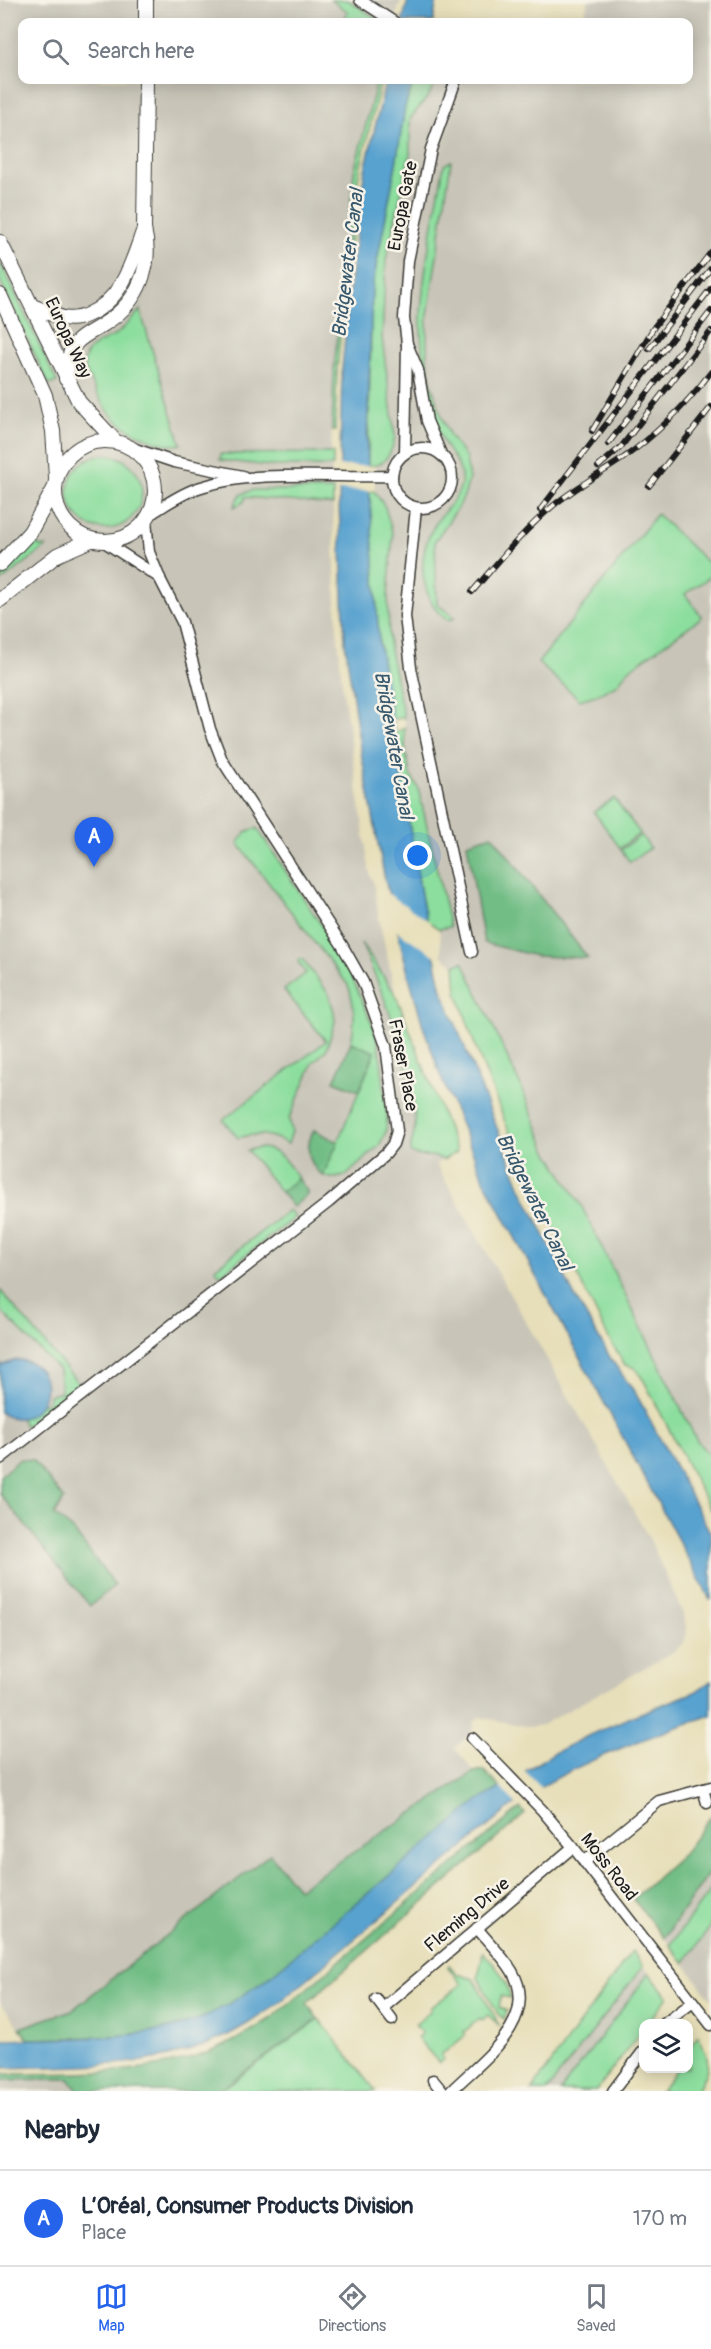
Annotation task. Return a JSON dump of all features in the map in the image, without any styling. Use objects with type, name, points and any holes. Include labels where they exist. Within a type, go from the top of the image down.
[{"type":"street","points":[[146,0],[146,18]]},
{"type":"street","points":[[360,0],[387,18]]},
{"type":"street","points":[[66,379],[71,351],[77,342],[110,321],[130,300],[143,279],[148,246],[144,229],[146,84]]},
{"type":"street","name":"Europa Gate","points":[[405,453],[405,289],[416,219],[431,149],[455,84]]},
{"type":"street","points":[[34,307],[66,319],[77,318],[101,307],[115,295],[128,273],[144,229]]},
{"type":"street","name":"Europa Way","points":[[0,242],[79,402],[116,441]]},
{"type":"street","points":[[0,294],[45,395],[53,431],[55,500],[64,521],[72,529],[97,541]]},
{"type":"street","name":"Europa Gate","points":[[406,344],[418,370],[427,421],[441,455]]},
{"type":"street","points":[[0,564],[30,532],[66,459],[83,445],[94,441],[116,441],[174,462],[252,478]]},
{"type":"street","points":[[132,448],[149,465],[153,476],[155,499],[148,518]]},
{"type":"street","points":[[423,448],[441,455],[452,471],[449,491],[435,505],[416,508],[401,500],[396,493],[392,476],[399,459],[405,453],[423,448]]},
{"type":"street","points":[[0,600],[57,555],[97,541],[128,536],[148,518],[197,488],[252,478],[392,476]]},
{"type":"street","points":[[416,508],[405,616],[411,668],[472,952]]},
{"type":"street","name":"Fraser Place","points":[[0,1458],[338,1195],[386,1153],[393,1144],[397,1131],[386,1046],[373,1003],[342,945],[222,759],[210,729],[182,622],[149,552],[148,518]]},
{"type":"street","name":"Fraser Place","points":[[97,541],[160,579]]},
{"type":"street","name":"Moss Road","points":[[472,1738],[542,1810],[573,1847],[711,2025]]},
{"type":"street","points":[[584,1862],[659,1802],[707,1788],[707,1803]]},
{"type":"street","name":"Fleming Drive","points":[[392,2020],[379,2004],[477,1928],[573,1847]]},
{"type":"street","points":[[452,2091],[511,2029],[521,2000],[512,1972],[477,1928]]},
{"type":"street","points":[[671,2019],[693,2002]]},
{"type":"street","points":[[613,2091],[639,2057]]},
{"type":"street","points":[[433,2080],[442,2091]]},
{"type":"shaded area","points":[[0,0],[401,0],[395,18],[18,18],[18,84],[376,84],[354,172],[334,369],[331,449],[337,628],[342,684],[370,875],[374,884],[379,919],[396,995],[457,1152],[436,1164],[649,1538],[683,1614],[687,1631],[682,1644],[673,1652],[542,1725],[530,1727],[479,1717],[474,1722],[473,1731],[455,1748],[474,1772],[298,1889],[270,1855],[72,2010],[20,2028],[0,2002]]},
{"type":"shaded area","points":[[588,0],[711,0],[711,566],[657,514],[618,684],[627,671],[701,617],[685,594],[711,576],[711,1511],[459,964],[455,965],[442,956],[439,929],[449,927],[418,787],[410,775],[405,746],[407,734],[389,644],[388,596],[393,535],[388,516],[375,492],[375,466],[380,464],[395,437],[382,338],[386,260],[410,154],[410,119],[435,84],[693,84],[693,18],[584,18]],"holes":[[[450,161],[427,322],[427,357],[431,383],[439,409],[450,436],[466,458],[469,479],[435,541],[437,605],[455,618],[444,618],[437,611],[425,585],[422,562],[431,529],[458,493],[461,471],[456,458],[446,446],[432,413],[423,358],[444,165]]]},
{"type":"shaded area","points":[[711,1870],[711,1889],[670,1945],[664,1938]]},
{"type":"shaded area","points":[[711,1926],[711,2000],[684,1963]]},
{"type":"shaded area","points":[[643,1966],[649,1973],[560,2091],[547,2091]]},
{"type":"shaded area","points":[[69,2079],[78,2091],[0,2091],[0,2080]]},
{"type":"green space","points":[[331,0],[348,0],[376,18],[345,18],[347,11]]},
{"type":"green space","points":[[376,84],[380,84],[355,198],[337,369],[335,431],[332,431],[334,369],[354,172]]},
{"type":"green space","points":[[413,84],[435,84],[410,119],[410,154],[386,260],[382,338],[395,437],[392,448],[384,461],[368,466],[372,288],[405,107]]},
{"type":"green space","points":[[451,161],[427,322],[427,357],[431,383],[450,436],[466,458],[469,479],[459,506],[435,541],[437,604],[455,618],[448,620],[438,611],[429,595],[424,580],[423,559],[432,529],[457,495],[461,477],[459,467],[444,443],[434,420],[428,396],[421,314],[444,165]]},
{"type":"green space","points":[[0,262],[57,382],[49,385],[0,280]]},
{"type":"green space","points":[[140,310],[181,444],[165,444],[155,441],[134,432],[117,421],[101,400],[85,368],[84,361],[90,349],[118,333]]},
{"type":"green space","points":[[333,453],[333,466],[269,466],[220,460],[221,454]]},
{"type":"green space","points":[[105,455],[119,458],[131,466],[139,478],[142,492],[139,506],[131,518],[119,526],[105,529],[91,526],[79,518],[71,506],[68,492],[71,478],[79,466],[91,458]]},
{"type":"green space","points":[[255,490],[333,490],[333,505],[245,497],[244,502],[234,507],[241,495]]},
{"type":"green space","points":[[369,490],[375,492],[385,507],[393,535],[388,596],[389,644],[404,718],[392,719],[379,641]]},
{"type":"green space","points":[[657,514],[711,566],[711,576],[685,594],[702,617],[627,671],[618,684],[599,694],[580,700],[538,663]]},
{"type":"green space","points":[[32,540],[39,546],[46,547],[0,582],[0,573]]},
{"type":"green space","points":[[405,727],[405,747],[410,775],[418,787],[450,927],[439,929],[426,920],[394,734]]},
{"type":"green space","points":[[614,798],[640,833],[620,848],[594,812]]},
{"type":"green space","points":[[257,828],[344,959],[374,1028],[380,1050],[387,1117],[386,1132],[379,1146],[347,1175],[341,1177],[323,1176],[375,1053],[351,1042],[354,1014],[348,985],[240,846],[238,842],[246,832]]},
{"type":"green space","points":[[492,835],[588,958],[536,956],[484,943],[467,843]]},
{"type":"green space","points":[[641,835],[650,848],[630,862],[621,850]]},
{"type":"green space","points":[[361,943],[396,995],[457,1152],[443,1160],[435,1156],[418,1156],[410,1152],[415,1124],[408,1074],[396,1029]]},
{"type":"green space","points":[[302,959],[329,994],[335,1022],[326,1050],[313,1063],[289,1119],[292,1131],[288,1144],[264,1135],[238,1138],[223,1120],[326,1041],[284,990],[306,973],[298,962]]},
{"type":"green space","points":[[463,962],[519,1082],[546,1148],[581,1205],[696,1439],[711,1458],[711,1511],[644,1381],[635,1368],[625,1365],[609,1339],[522,1165],[476,1048],[457,992],[455,965]]},
{"type":"green space","points":[[351,1042],[375,1052],[359,1091],[334,1081]]},
{"type":"green space","points":[[314,1130],[338,1142],[323,1176],[314,1166],[309,1155],[309,1143]]},
{"type":"green space","points":[[259,1148],[278,1154],[298,1178],[281,1192],[247,1150]]},
{"type":"green space","points":[[298,1178],[307,1191],[307,1195],[293,1207],[281,1192]]},
{"type":"green space","points":[[289,1210],[295,1217],[220,1275],[215,1268]]},
{"type":"green space","points":[[0,1290],[80,1385],[25,1426],[20,1418],[27,1416],[43,1403],[48,1403],[49,1395],[61,1393],[59,1370],[0,1310]]},
{"type":"green space","points":[[20,1459],[33,1460],[64,1499],[54,1515],[72,1529],[115,1585],[90,1606],[0,1494],[0,1476]]},
{"type":"green space","points":[[483,1770],[501,1789],[264,1981],[220,2009],[186,2024],[118,2036],[28,2039],[20,2028],[72,2010],[270,1854],[298,1889],[474,1772]]},
{"type":"green space","points":[[520,1808],[525,1814],[307,2003],[318,2019],[218,2091],[78,2091],[69,2079],[0,2080],[0,2074],[99,2072],[148,2068],[196,2057],[226,2045],[273,2017]]},
{"type":"green space","points":[[711,1816],[711,1870],[664,1938],[633,1899],[682,1855]]},
{"type":"green space","points":[[711,1889],[711,1926],[684,1963],[670,1945]]},
{"type":"green space","points":[[632,1951],[643,1966],[547,2091],[531,2091]]},
{"type":"green space","points":[[483,1952],[507,1984],[510,1998],[501,1996],[499,2007],[507,2011],[504,2019],[498,2014],[478,1978]]},
{"type":"green space","points":[[449,1965],[457,1974],[474,1979],[500,2026],[488,2015],[482,2020],[480,2018],[464,2032],[466,2035],[441,2055],[444,2059],[439,2063],[417,2038],[422,2033],[415,2025],[431,2010],[430,2008],[462,1984],[448,1967]]},
{"type":"green space","points":[[649,1973],[668,1997],[651,2019],[639,2019],[639,2034],[596,2091],[560,2091]]},
{"type":"green space","points":[[319,2019],[376,2091],[218,2091],[221,2090]]},
{"type":"green space","points":[[698,2035],[708,2063],[697,2091],[661,2091],[673,2073],[693,2073],[693,2042]]},
{"type":"water","points":[[408,0],[437,0],[434,18],[403,18]]},
{"type":"water","name":"Bridgewater Canal","points":[[385,84],[413,84],[405,107],[372,288],[367,448],[379,641],[422,900],[442,990],[521,1188],[574,1295],[611,1359],[636,1394],[711,1534],[711,1601],[485,1182],[441,1077],[423,1026],[384,875],[360,747],[345,642],[339,504],[342,369],[364,174]]},
{"type":"water","points":[[16,1360],[32,1364],[42,1373],[46,1385],[44,1397],[38,1408],[28,1416],[15,1418],[0,1412],[0,1366]]},
{"type":"water","points":[[711,1681],[711,1715],[607,1754],[533,1792],[511,1807],[280,2002],[234,2032],[192,2050],[138,2062],[0,2068],[0,2040],[132,2034],[182,2025],[220,2009],[264,1981],[479,1800],[575,1742],[695,1692]]},
{"type":"pier","points":[[337,466],[371,466],[372,491],[338,490]]},
{"type":"pier","points":[[384,891],[430,922],[437,957],[394,929]]},
{"type":"pier","points":[[524,1770],[542,1789],[518,1806],[499,1786]]},
{"type":"railway","points":[[592,431],[654,327],[711,252]]},
{"type":"railway","points":[[649,349],[711,268]]},
{"type":"railway","points":[[540,510],[711,288]]},
{"type":"railway","points":[[608,444],[711,311]]},
{"type":"railway","points":[[598,467],[621,447],[711,331]]},
{"type":"railway","points":[[472,592],[532,525],[562,499],[622,459],[659,430],[711,372]]},
{"type":"railway","points":[[649,486],[711,407]]},
{"type":"place","name":"L’Oréal, Consumer Products Division","points":[[94,867]]}]
